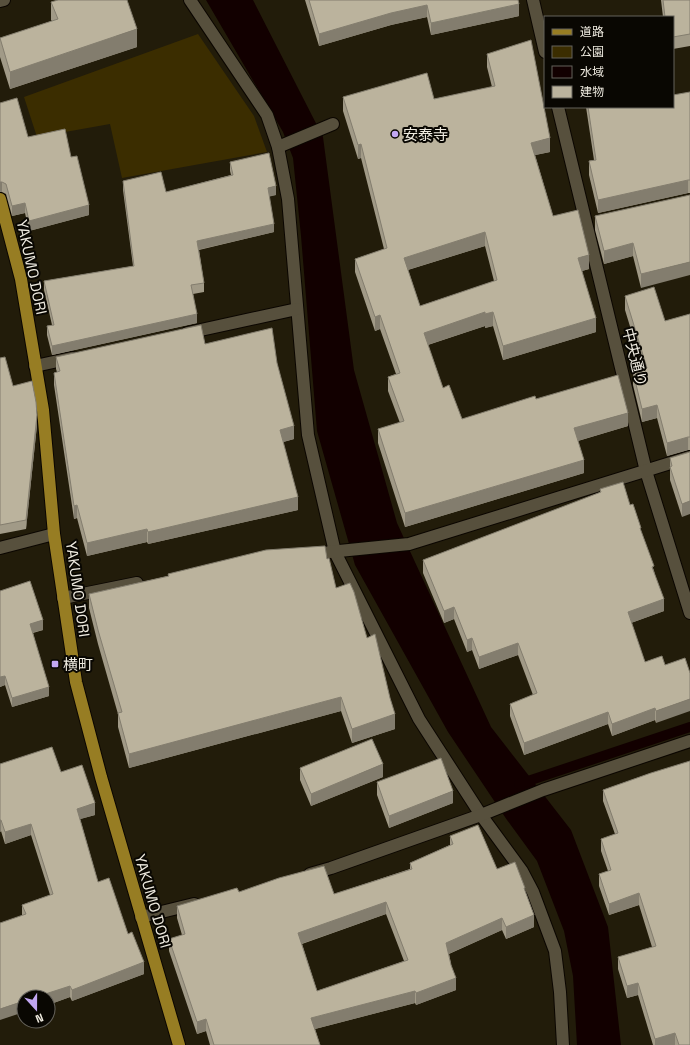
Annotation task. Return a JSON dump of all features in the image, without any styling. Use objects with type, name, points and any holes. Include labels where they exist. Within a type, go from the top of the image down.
[{"type":"main road","name":"YAKUMO DORI","points":[[0,199],[21,279],[43,410],[54,534],[76,682],[100,777],[179,1045]]},
{"type":"street","points":[[0,1],[4,0]]},
{"type":"street","points":[[190,0],[267,116],[278,147],[288,199],[308,435],[335,552],[420,719],[481,816],[522,871],[533,892],[555,951],[560,992],[563,1045]]},
{"type":"street","points":[[533,0],[544,48]]},
{"type":"street","name":"中央通り","points":[[558,108],[646,471],[690,613]]},
{"type":"street","points":[[278,147],[333,124]]},
{"type":"street","points":[[586,224],[601,221]]},
{"type":"street","points":[[174,336],[297,309]]},
{"type":"street","points":[[35,366],[82,356]]},
{"type":"street","points":[[319,553],[409,544],[690,457]]},
{"type":"street","points":[[0,548],[54,534]]},
{"type":"street","points":[[63,598],[148,581]]},
{"type":"street","points":[[302,876],[331,868],[481,816],[543,790],[690,741]]},
{"type":"street","points":[[142,918],[207,901]]},
{"type":"green space","points":[[198,34],[254,116],[267,152],[122,178],[110,124],[37,137],[24,97]]},
{"type":"water","points":[[206,0],[253,0],[323,137],[354,370],[397,523],[491,727],[571,830],[608,927],[621,1045],[577,1045],[573,976],[564,931],[537,861],[507,820],[448,732],[355,565],[317,431],[293,158],[283,132]]},
{"type":"building","points":[[58,0],[127,0],[137,29],[10,72],[0,38],[58,19],[51,2]]},
{"type":"building","points":[[309,0],[518,0],[519,4],[431,23],[427,5],[391,13],[319,34]]},
{"type":"building","points":[[663,0],[690,0],[690,34],[674,37],[674,16],[665,16]]},
{"type":"building","points":[[531,40],[550,138],[531,143],[553,216],[578,210],[589,255],[578,258],[596,318],[503,346],[493,312],[485,314],[485,312],[424,333],[443,388],[449,385],[462,419],[535,396],[536,399],[618,375],[628,413],[574,428],[584,460],[405,513],[378,429],[404,421],[388,377],[400,373],[380,315],[375,317],[355,259],[387,248],[361,144],[358,145],[343,97],[427,73],[434,99],[495,86],[487,54]],"holes":[[[485,232],[497,280],[420,306],[404,258]]]},
{"type":"building","points":[[690,92],[690,180],[598,200],[589,161],[596,160],[588,108],[674,108],[674,95]]},
{"type":"building","points":[[17,98],[28,137],[65,129],[71,157],[77,156],[89,205],[29,221],[25,203],[12,206],[6,184],[0,182],[0,103]]},
{"type":"building","points":[[269,153],[276,186],[268,188],[274,224],[197,241],[204,283],[191,285],[197,314],[52,346],[47,326],[54,325],[44,281],[134,266],[123,181],[161,172],[166,192],[233,175],[230,162]]},
{"type":"building","points":[[690,195],[690,262],[641,274],[633,243],[604,251],[595,216]]},
{"type":"building","points":[[654,287],[665,321],[690,314],[690,437],[667,443],[657,405],[642,409],[633,372],[647,368],[625,296]]},
{"type":"building","points":[[201,325],[205,344],[272,328],[277,363],[294,426],[280,430],[298,497],[148,532],[147,529],[87,543],[77,505],[74,506],[54,373],[60,371],[56,357]]},
{"type":"building","points":[[5,357],[13,386],[32,381],[37,415],[26,520],[0,525],[0,358]]},
{"type":"building","points":[[690,452],[690,501],[682,504],[670,467],[672,466],[670,458]]},
{"type":"building","points":[[623,482],[630,505],[633,504],[654,566],[652,567],[664,599],[628,612],[645,662],[662,656],[665,665],[685,658],[690,673],[690,699],[656,711],[655,708],[612,724],[608,712],[524,743],[510,704],[537,693],[518,643],[479,657],[472,638],[467,640],[454,607],[444,611],[423,560],[601,492],[600,489]]},
{"type":"building","points":[[325,546],[327,559],[329,558],[336,588],[350,583],[367,638],[375,634],[395,714],[352,729],[341,697],[129,754],[118,713],[122,712],[89,594],[169,576],[168,574],[266,550]]},
{"type":"building","points":[[30,581],[43,620],[30,624],[49,687],[12,698],[5,676],[0,677],[0,591]]},
{"type":"building","points":[[372,739],[383,764],[311,794],[300,768]]},
{"type":"building","points":[[52,747],[61,772],[82,765],[95,803],[77,809],[98,882],[109,878],[128,934],[132,932],[144,962],[72,990],[70,986],[56,991],[56,989],[16,989],[16,1004],[0,1009],[0,923],[26,914],[22,905],[53,894],[31,824],[5,832],[0,820],[0,764]]},
{"type":"building","points":[[441,758],[453,791],[389,816],[377,782]]},
{"type":"building","points":[[690,761],[690,1045],[679,1045],[675,1033],[655,1039],[638,983],[627,986],[618,957],[656,946],[639,893],[609,904],[599,874],[611,870],[601,839],[618,833],[603,790]]},
{"type":"building","points":[[478,825],[497,869],[515,862],[534,915],[506,927],[502,918],[446,943],[451,965],[456,978],[416,993],[415,991],[311,1018],[320,1045],[214,1045],[206,1019],[197,1022],[169,939],[185,934],[177,906],[237,888],[239,892],[279,878],[324,866],[334,894],[412,869],[410,863],[453,844],[450,836]],"holes":[[[386,902],[408,960],[317,991],[298,933]]]},
{"type":"waterway","points":[[519,784],[690,727]]},
{"type":"place","name":"安泰寺","points":[[395,134]]},
{"type":"place","name":"横町","points":[[55,664]]}]
